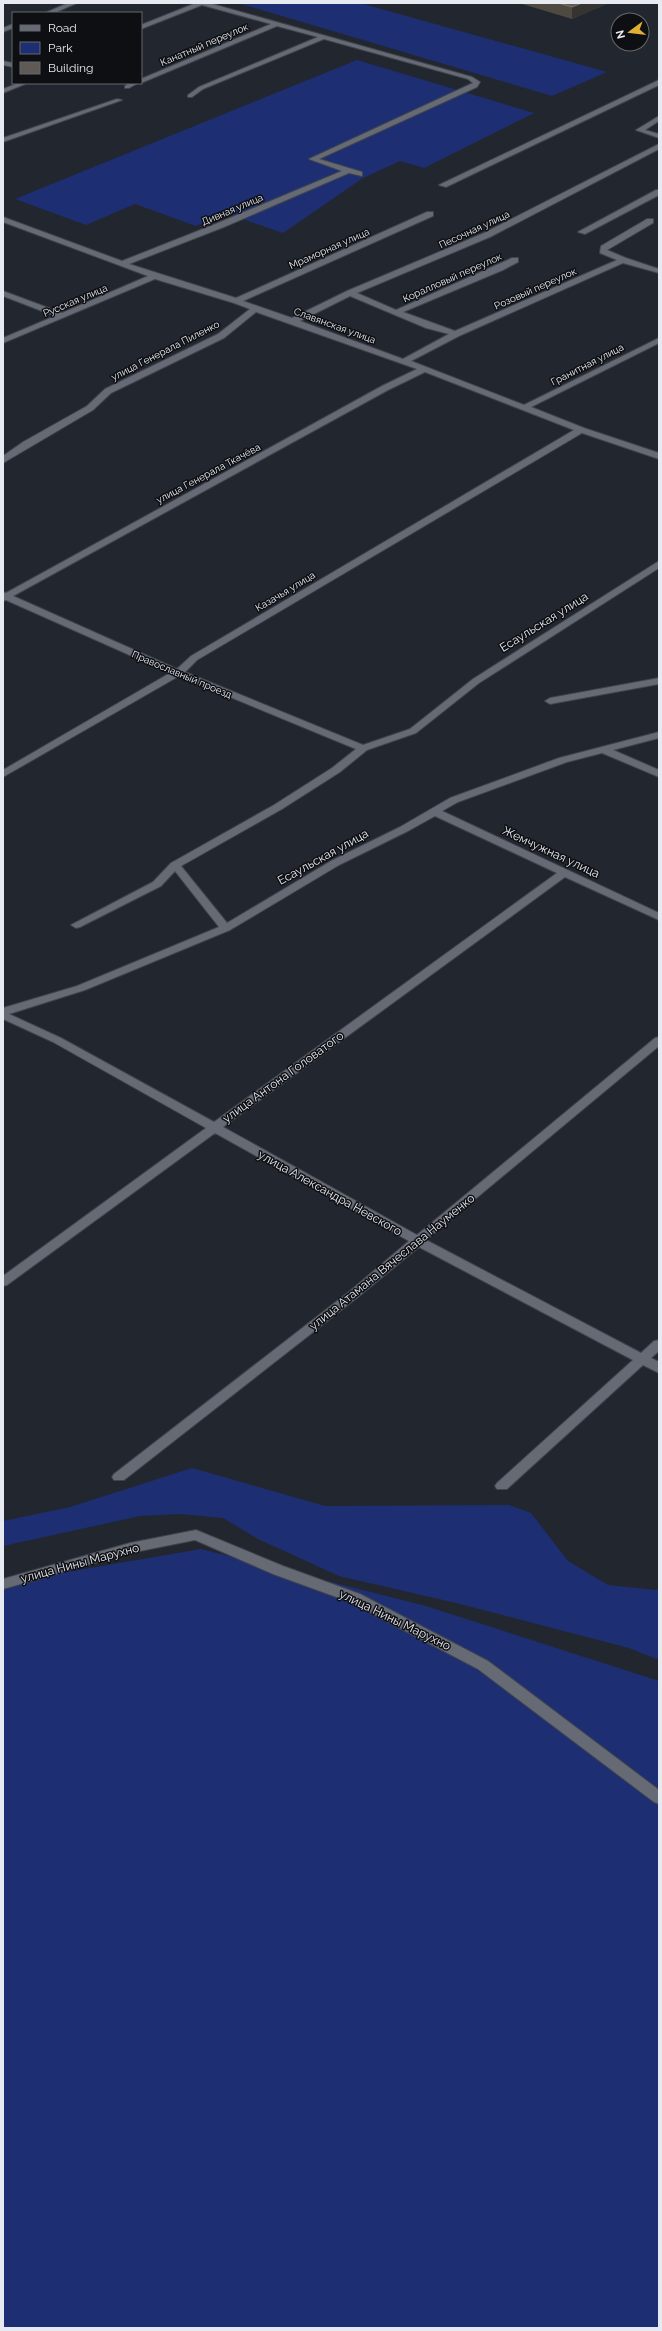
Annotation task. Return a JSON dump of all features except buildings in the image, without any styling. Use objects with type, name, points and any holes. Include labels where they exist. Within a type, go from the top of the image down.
[{"type":"street","points":[[51,12],[74,3]]},
{"type":"street","points":[[142,27],[202,3],[275,25],[470,78],[477,82],[475,86],[312,159],[358,174]]},
{"type":"street","name":"Канатный переулок","points":[[142,81],[275,25]]},
{"type":"street","points":[[190,96],[200,88],[322,38]]},
{"type":"street","points":[[443,184],[659,82]]},
{"type":"street","points":[[3,91],[22,84]]},
{"type":"street","points":[[126,87],[133,84]]},
{"type":"street","points":[[3,140],[119,100]]},
{"type":"street","points":[[658,119],[639,130],[659,136]]},
{"type":"street","name":"Песочная улица","points":[[293,321],[350,293],[488,235],[659,146]]},
{"type":"street","name":"Дивная улица","points":[[124,264],[221,225],[347,171]]},
{"type":"street","points":[[582,232],[659,192]]},
{"type":"street","name":"Мраморная улица","points":[[237,300],[430,214]]},
{"type":"street","name":"Славянская улица","points":[[3,219],[155,276],[237,300],[255,309],[293,321],[424,369],[581,430],[659,456]]},
{"type":"street","points":[[650,221],[604,248],[602,251],[623,260],[659,271]]},
{"type":"street","name":"Коралловый переулок","points":[[397,312],[500,268],[515,260]]},
{"type":"street","name":"Розовый переулок","points":[[403,362],[456,334],[623,260]]},
{"type":"street","name":"Русская улица","points":[[3,341],[155,276]]},
{"type":"street","points":[[3,293],[63,316]]},
{"type":"street","points":[[350,293],[456,334]]},
{"type":"street","name":"улица Генерала Пиленко","points":[[3,460],[26,444],[90,408],[108,392],[221,336],[255,309]]},
{"type":"street","name":"Гранитная улица","points":[[524,408],[659,340]]},
{"type":"street","name":"улица Генерала Ткачёва","points":[[4,596],[385,388],[424,369]]},
{"type":"street","name":"Казачья улица","points":[[3,774],[179,672],[201,654],[581,430]]},
{"type":"street","name":"Есаульская улица","points":[[76,925],[157,884],[175,865],[278,807],[336,770],[363,748],[413,732],[476,681],[659,564]]},
{"type":"street","name":"Православный проезд","points":[[4,596],[146,660],[179,672],[363,748]]},
{"type":"street","points":[[550,701],[659,681]]},
{"type":"street","name":"Есаульская улица","points":[[3,1013],[81,988],[226,928],[335,863],[404,829],[454,800],[529,771],[659,736]]},
{"type":"street","points":[[604,750],[659,774]]},
{"type":"street","name":"Жемчужная улица","points":[[433,811],[659,917]]},
{"type":"street","points":[[175,865],[226,928]]},
{"type":"street","name":"улица Антона Головатого","points":[[3,1282],[564,873]]},
{"type":"street","name":"улица Александра Невского","points":[[3,1013],[57,1040],[418,1241],[659,1368]]},
{"type":"street","name":"улица Атамана Вячеслава Науменко","points":[[118,1477],[418,1241],[659,1040]]},
{"type":"street","points":[[502,1486],[659,1344]]},
{"type":"street","name":"улица Нины Марухно","points":[[3,1584],[130,1548],[196,1535],[278,1570],[355,1598],[483,1665],[659,1798]]},
{"type":"green space","points":[[238,3],[360,3],[607,72],[552,96]]},
{"type":"green space","points":[[357,60],[534,113],[424,168],[400,161],[363,178],[283,233],[225,213],[196,226],[135,204],[86,225],[15,199]]},
{"type":"green space","points":[[192,1468],[325,1506],[509,1505],[531,1513],[568,1561],[608,1585],[656,1590],[659,1588],[659,1660],[629,1648],[456,1603],[339,1576],[258,1539],[223,1518],[180,1514],[140,1516],[3,1546],[3,1521],[70,1507]]},
{"type":"green space","points":[[201,1549],[426,1606],[659,1681],[659,2328],[3,2328],[3,1583]]}]
